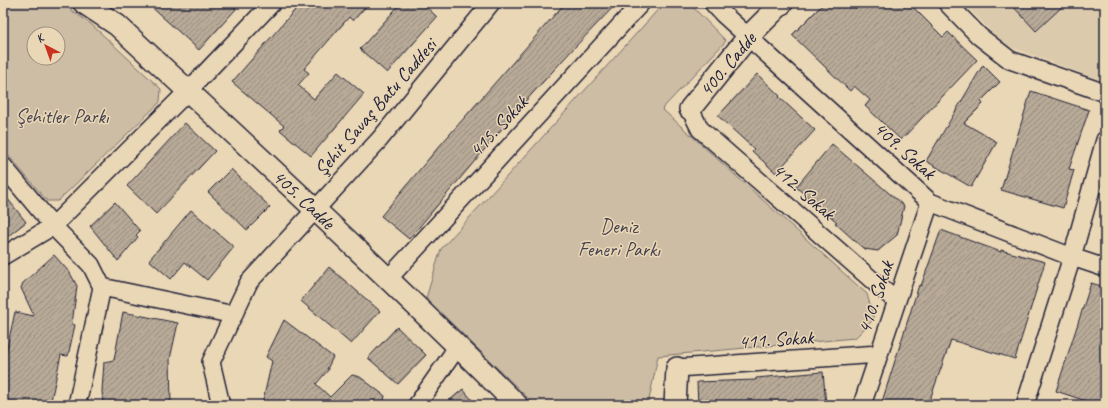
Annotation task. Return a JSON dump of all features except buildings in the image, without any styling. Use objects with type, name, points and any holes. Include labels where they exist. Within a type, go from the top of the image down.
[{"type":"street","name":"405. Cadde","points":[[84,3],[117,25],[316,209],[517,405]]},
{"type":"street","name":"415. Sokak","points":[[388,279],[641,3]]},
{"type":"street","name":"409. Sokak","points":[[713,3],[748,37],[930,202],[1072,257],[1105,268]]},
{"type":"street","name":"400. Cadde","points":[[690,108],[748,37],[782,3]]},
{"type":"street","points":[[947,3],[979,36],[1010,60],[1105,92]]},
{"type":"street","points":[[3,256],[53,226],[188,91],[265,5]]},
{"type":"street","name":"Şehit Savaş Batu Caddesi","points":[[221,405],[211,362],[249,282],[380,139],[482,7]]},
{"type":"street","name":"412. Sokak","points":[[690,108],[700,129],[896,301]]},
{"type":"street","points":[[1025,405],[1072,257],[1105,140]]},
{"type":"street","points":[[3,166],[53,226],[91,265],[102,287],[77,405]]},
{"type":"street","name":"410. Sokak","points":[[862,405],[930,202]]},
{"type":"street","points":[[102,287],[234,315]]},
{"type":"street","points":[[417,405],[458,346]]},
{"type":"street","name":"411. Sokak","points":[[677,368],[879,354]]},
{"type":"street","points":[[675,405],[677,368]]},
{"type":"shaded area","points":[[964,3],[1105,3],[1105,79],[1102,81],[1003,44]]},
{"type":"green space","name":"Şehitler Parkı","points":[[3,3],[61,3],[91,24],[161,89],[160,102],[58,201],[47,201],[3,149]]},
{"type":"green space","name":"Deniz Feneri Parkı","points":[[664,3],[689,3],[726,41],[662,109],[867,294],[874,319],[855,338],[658,356],[648,405],[535,405],[426,298],[441,249]]}]
